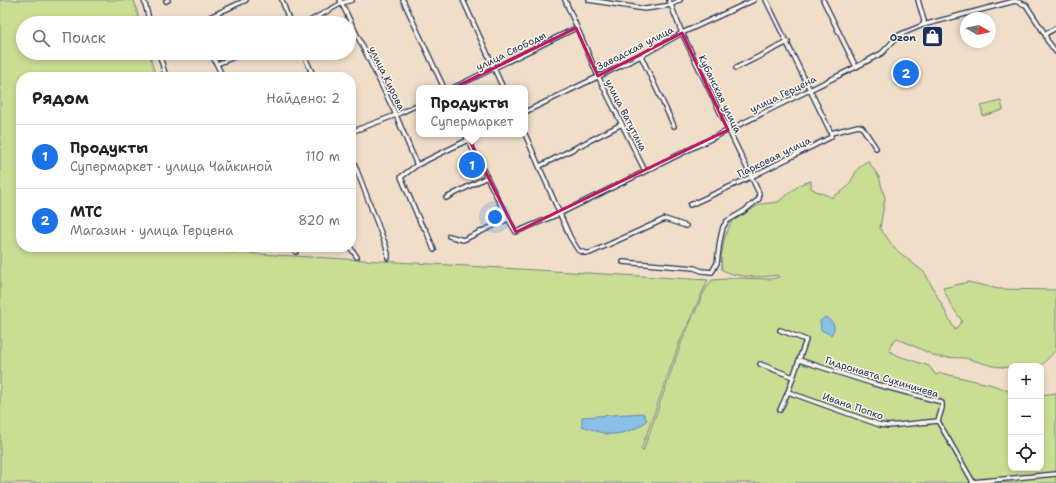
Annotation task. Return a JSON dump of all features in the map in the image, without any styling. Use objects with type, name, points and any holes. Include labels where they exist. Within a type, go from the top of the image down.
[{"type":"street","points":[[144,0],[148,16]]},
{"type":"street","points":[[212,16],[246,0]]},
{"type":"street","points":[[282,0],[288,16]]},
{"type":"street","points":[[318,16],[341,2],[352,0]]},
{"type":"street","points":[[403,0],[443,85]]},
{"type":"street","points":[[463,0],[502,85]]},
{"type":"street","name":"улица Ватутина","points":[[565,0],[598,76],[645,171]]},
{"type":"street","points":[[589,0],[645,9],[671,5],[680,0]]},
{"type":"street","name":"Кубанская улица","points":[[623,262],[694,268],[712,272],[717,263],[720,240],[727,221],[744,211],[759,199],[759,193],[682,33],[669,0]]},
{"type":"street","name":"Заводская улица","points":[[528,111],[641,56],[682,33],[754,0]]},
{"type":"street","points":[[766,0],[788,42],[831,133]]},
{"type":"street","points":[[824,0],[856,67]]},
{"type":"street","points":[[918,0],[924,21],[923,25]]},
{"type":"street","name":"улица Герцена","points":[[508,219],[516,232],[559,214],[856,67],[882,53],[899,35],[923,25],[1015,1],[1026,5],[1056,52]]},
{"type":"street","name":"улица Кирова","points":[[341,2],[348,16]]},
{"type":"street","name":"улица Свободы","points":[[459,85],[576,28]]},
{"type":"street","points":[[1045,34],[1056,28]]},
{"type":"street","name":"улица Кирова","points":[[356,33],[396,115],[417,165]]},
{"type":"street","points":[[736,68],[788,42]]},
{"type":"street","points":[[641,56],[674,126]]},
{"type":"street","points":[[161,60],[165,72]]},
{"type":"street","points":[[215,60],[221,72]]},
{"type":"street","points":[[217,64],[227,60]]},
{"type":"street","points":[[306,60],[311,72]]},
{"type":"street","points":[[356,130],[396,115],[416,105]]},
{"type":"street","points":[[540,166],[622,124]]},
{"type":"street","name":"Парковая улица","points":[[690,205],[751,177],[831,137],[831,133],[858,126],[862,127],[876,148]]},
{"type":"street","points":[[449,236],[464,240],[508,219],[466,137]]},
{"type":"street","points":[[434,250],[401,177],[417,165],[474,137]]},
{"type":"street","points":[[526,137],[540,166],[559,214],[578,250],[584,253],[590,253],[665,219],[686,226]]},
{"type":"street","points":[[356,168],[386,246],[388,258]]},
{"type":"street","points":[[446,198],[487,176]]},
{"type":"street","points":[[354,252],[357,257]]},
{"type":"street","points":[[780,330],[806,340],[800,360],[780,410]]},
{"type":"street","name":"Гидронавта Сухиничева","points":[[800,360],[871,383],[938,401],[942,403],[942,408],[938,421]]},
{"type":"street","points":[[760,364],[793,376]]},
{"type":"street","name":"Ивана Попко","points":[[788,392],[880,425],[888,426],[938,421]]},
{"type":"street","points":[[938,421],[973,482],[1056,474]]},
{"type":"street","points":[[1018,478],[1020,483]]},
{"type":"highlighted area","points":[[576,28],[598,76],[682,33],[728,130],[516,232],[445,92]]},
{"type":"green space","points":[[0,0],[134,0],[138,16],[16,16],[16,60],[151,60],[155,72],[16,72],[16,252],[224,252],[708,280],[680,341],[641,450],[643,451],[682,341],[705,290],[712,280],[733,278],[771,279],[779,277],[777,275],[763,277],[742,276],[722,270],[721,257],[725,236],[732,221],[761,204],[778,202],[801,184],[811,181],[811,188],[833,198],[846,188],[858,168],[868,161],[879,177],[885,198],[880,228],[895,249],[925,273],[955,330],[962,321],[951,305],[943,288],[968,282],[999,289],[1056,290],[1056,350],[1044,363],[1008,363],[1008,368],[993,366],[965,358],[937,357],[897,338],[891,344],[889,351],[929,366],[936,375],[941,373],[993,385],[1008,391],[1008,471],[1044,471],[1044,395],[1056,393],[1056,483],[0,483]]},
{"type":"green space","points":[[1001,101],[1003,110],[983,116],[981,106]]},
{"type":"water","points":[[825,317],[834,325],[834,330],[831,335],[821,330],[820,321]]},
{"type":"water","points":[[643,413],[647,420],[643,424],[623,433],[601,433],[582,426],[582,417]]},
{"type":"place","name":"Ozon","points":[[932,37]]},
{"type":"place","name":"МТС","points":[[906,73]]},
{"type":"place","name":"Продукты","points":[[472,165]]}]
